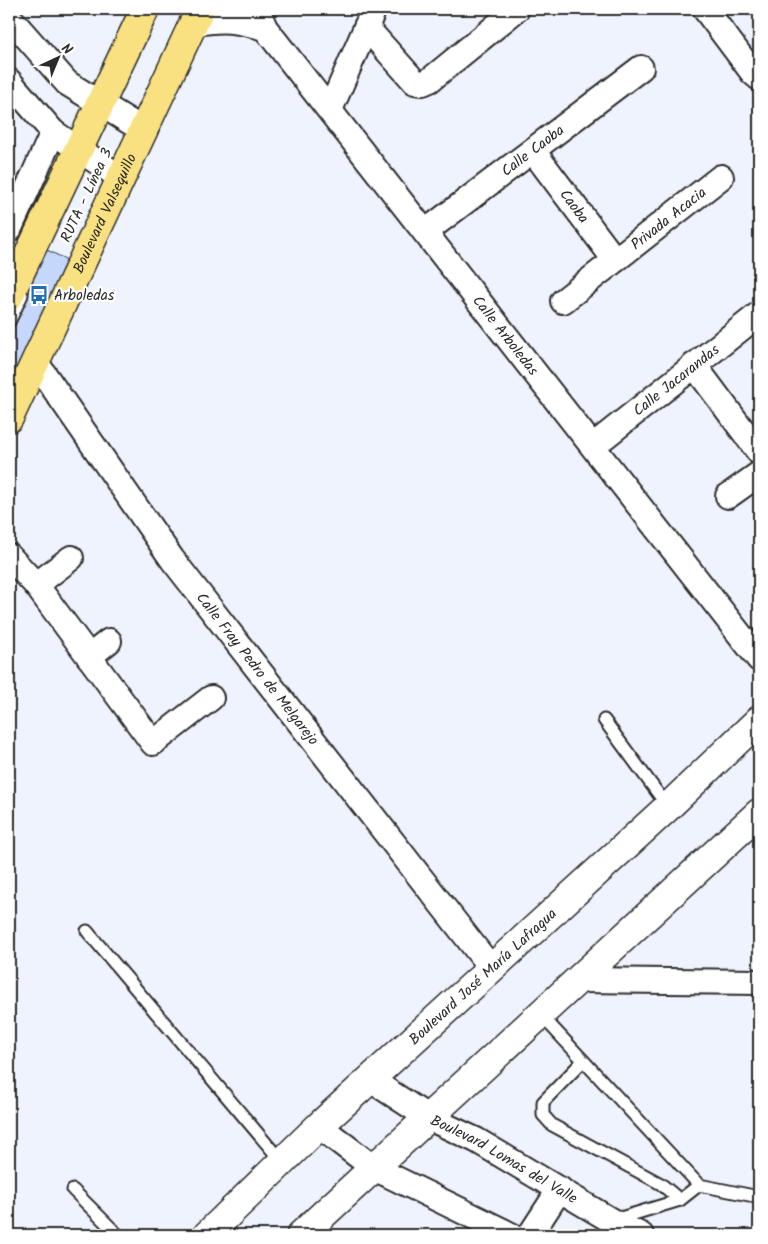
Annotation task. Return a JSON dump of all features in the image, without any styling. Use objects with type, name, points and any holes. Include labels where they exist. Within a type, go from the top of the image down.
[{"type":"main road","points":[[9,296],[83,152],[146,10]]},
{"type":"main road","name":"Boulevard Valsequillo","points":[[9,418],[139,127],[194,14]]},
{"type":"main road","name":"Boulevard José María Lafragua","points":[[207,1235],[319,1126],[668,807],[759,720]]},
{"type":"main road","points":[[301,1235],[759,813]]},
{"type":"street","points":[[370,18],[415,82],[423,82],[430,80],[518,9]]},
{"type":"street","points":[[705,9],[753,73],[759,78]]},
{"type":"street","points":[[194,14],[206,21],[261,18]]},
{"type":"street","points":[[9,17],[67,83],[139,127]]},
{"type":"street","name":"Calle Arboledas","points":[[261,18],[330,110],[759,659]]},
{"type":"street","points":[[330,110],[370,18]]},
{"type":"street","name":"Calle Caoba","points":[[425,232],[641,68]]},
{"type":"street","points":[[9,81],[53,132],[117,176]]},
{"type":"street","points":[[9,230],[53,132]]},
{"type":"street","name":"Caoba","points":[[533,151],[615,260]]},
{"type":"street","name":"Privada Acacia","points":[[563,301],[721,177]]},
{"type":"street","name":"Calle Jacarandas","points":[[592,446],[759,314]]},
{"type":"street","name":"Calle Fray Pedro de Melgarejo","points":[[35,361],[172,559],[491,968]]},
{"type":"street","points":[[694,365],[759,452]]},
{"type":"street","points":[[728,496],[759,474]]},
{"type":"street","points":[[9,556],[36,585],[153,743],[211,698]]},
{"type":"street","points":[[36,585],[71,558]]},
{"type":"street","points":[[89,657],[109,641]]},
{"type":"street","points":[[579,980],[759,982]]},
{"type":"street","name":"Boulevard Lomas del Valle","points":[[371,1080],[429,1118],[476,1140],[612,1221],[641,1235]]},
{"type":"street","points":[[319,1126],[374,1168],[511,1235]]},
{"type":"street","points":[[530,1235],[560,1189]]},
{"type":"lane","points":[[9,322],[83,152]]},
{"type":"lane","name":"RUTA - Línea 3","points":[[9,394],[117,176]]},
{"type":"lane","points":[[604,720],[668,807]]},
{"type":"lane","points":[[87,931],[282,1162]]},
{"type":"lane","points":[[541,1015],[699,1185],[759,1197]]},
{"type":"lane","points":[[583,1061],[543,1102],[543,1115],[552,1125],[661,1184],[680,1200]]},
{"type":"lane","points":[[612,1221],[680,1200],[699,1185]]},
{"type":"lane","points":[[73,1190],[118,1235]]},
{"type":"building","name":"Arboledas","points":[[47,250],[69,261],[9,386],[9,328]]},
{"type":"place","name":"Arboledas","points":[[39,295]]}]
